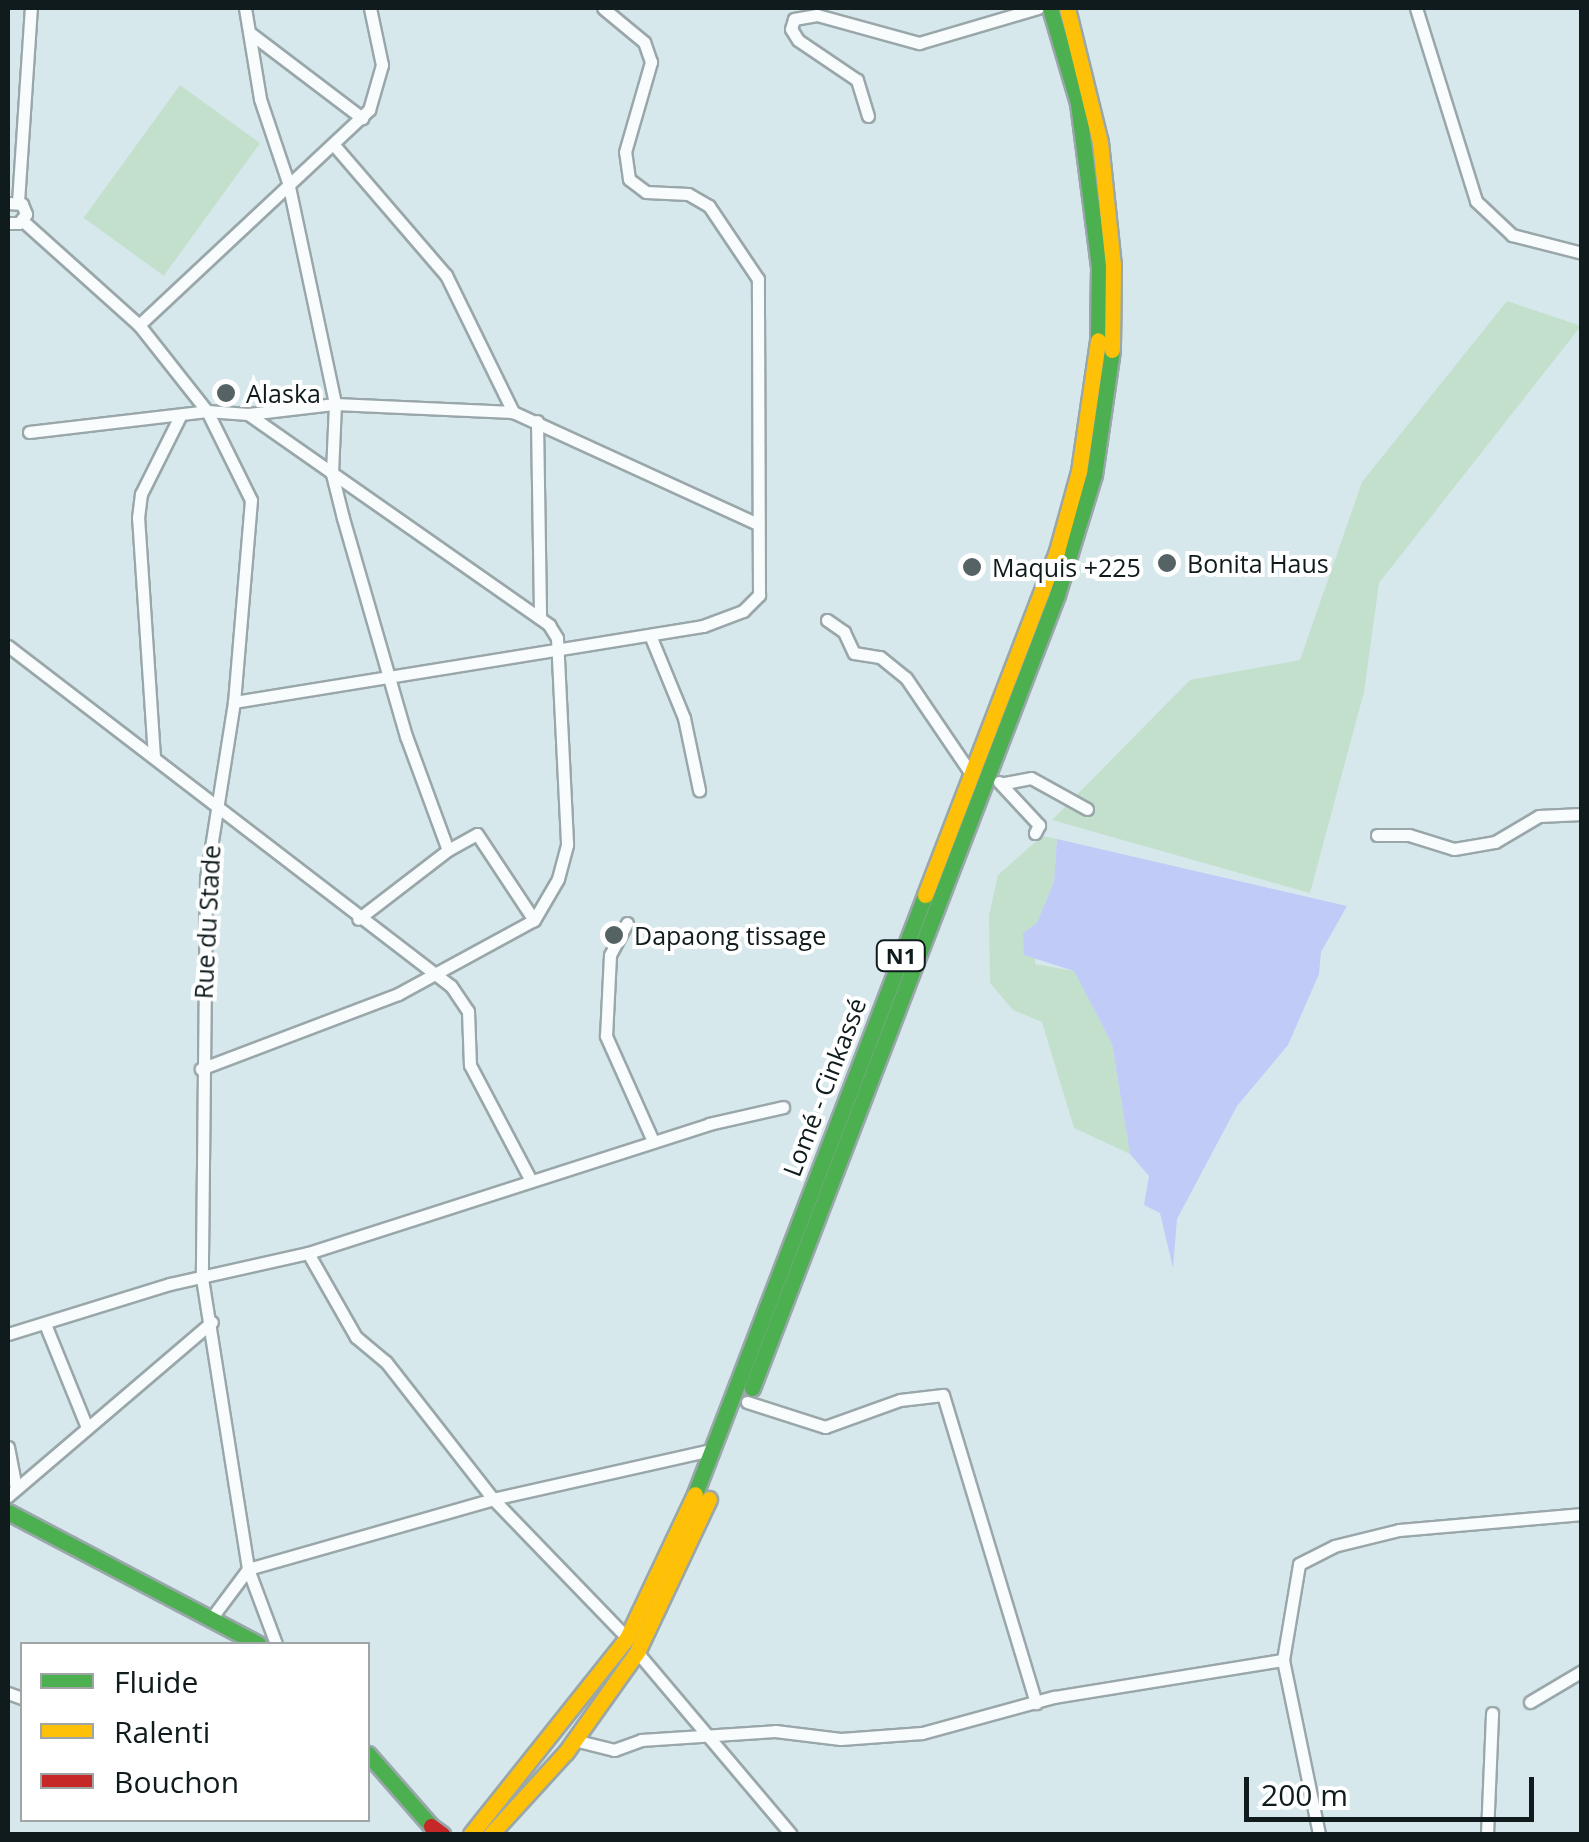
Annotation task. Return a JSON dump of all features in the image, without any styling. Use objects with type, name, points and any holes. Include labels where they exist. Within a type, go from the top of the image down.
[{"type":"main road","name":"Lomé - Cinkassé","points":[[1050,8],[1078,103],[1093,187],[1105,359]]},
{"type":"main road","name":"Lomé - Cinkassé","points":[[492,1834],[574,1740],[690,1550],[722,1450],[978,778],[1072,556],[1094,476],[1105,359],[1107,184],[1067,8]]},
{"type":"main road","name":"Lomé - Cinkassé","points":[[722,1450],[747,1402],[978,778]]},
{"type":"main road","points":[[8,1512],[213,1616],[255,1642]]},
{"type":"main road","name":"Lomé - Cinkassé","points":[[471,1834],[526,1776],[632,1645]]},
{"type":"main road","points":[[370,1756],[437,1832]]},
{"type":"street","points":[[8,223],[22,221],[25,210],[13,203],[31,8]]},
{"type":"street","points":[[245,8],[260,99],[288,182],[335,404],[332,474],[389,673],[448,850]]},
{"type":"street","points":[[139,325],[288,182],[362,118],[376,98],[382,65],[370,8]]},
{"type":"street","points":[[234,702],[389,673],[557,654],[716,622],[753,603],[762,583],[758,524],[758,279],[709,206],[688,194],[646,192],[629,179],[626,152],[651,62],[644,42],[603,8]]},
{"type":"street","points":[[868,116],[857,80],[798,40],[791,29],[794,19],[817,15],[919,43],[1038,8]]},
{"type":"street","points":[[1416,8],[1476,201],[1512,236],[1582,253]]},
{"type":"street","points":[[250,33],[362,118]]},
{"type":"street","points":[[334,145],[457,291],[513,412]]},
{"type":"street","name":"Rue du Stade","points":[[22,221],[139,325],[207,411],[252,500],[234,702],[206,878],[201,1069],[202,1278],[212,1322],[248,1570],[275,1642]]},
{"type":"street","points":[[29,432],[207,411],[248,414],[335,404],[513,412],[758,524]]},
{"type":"street","points":[[201,1069],[434,976],[534,920],[558,879],[567,845],[555,632],[248,414]]},
{"type":"street","points":[[154,758],[138,518],[144,485],[180,416]]},
{"type":"street","points":[[537,421],[540,618]]},
{"type":"street","points":[[827,620],[844,632],[854,654],[880,657],[906,678],[978,778],[1005,784],[1030,778],[1086,809]]},
{"type":"street","points":[[650,635],[684,718],[700,790]]},
{"type":"street","points":[[8,646],[434,976],[468,1011],[470,1065],[530,1180]]},
{"type":"street","points":[[1005,784],[1039,825],[1035,833]]},
{"type":"street","points":[[1377,835],[1409,835],[1454,849],[1495,842],[1539,816],[1582,814]]},
{"type":"street","points":[[358,919],[448,850],[477,834],[534,920]]},
{"type":"street","points":[[627,922],[610,955],[606,1036],[653,1141]]},
{"type":"street","points":[[8,1334],[202,1278],[308,1253],[653,1141],[783,1107]]},
{"type":"street","points":[[308,1253],[356,1337],[386,1362],[493,1498],[632,1645],[792,1834]]},
{"type":"street","points":[[12,1492],[86,1425],[212,1322]]},
{"type":"street","points":[[45,1324],[86,1425]]},
{"type":"street","points":[[747,1402],[824,1427],[900,1400],[943,1395],[1036,1703]]},
{"type":"street","points":[[8,1447],[12,1492]]},
{"type":"street","points":[[213,1616],[248,1570],[493,1498],[722,1450]]},
{"type":"street","points":[[1319,1834],[1283,1660],[1294,1574],[1313,1554],[1399,1530],[1582,1514]]},
{"type":"street","points":[[574,1740],[614,1750],[641,1740],[706,1736],[922,1733],[1036,1703],[1283,1660]]},
{"type":"street","points":[[1530,1702],[1582,1671]]},
{"type":"street","points":[[1487,1834],[1492,1712]]},
{"type":"green space","points":[[180,85],[260,143],[164,276],[84,218]]},
{"type":"green space","points":[[1507,301],[1581,326],[1379,583],[1364,692],[1310,893],[1052,820],[1190,680],[1300,660],[1362,482]]},
{"type":"green space","points":[[1042,836],[1057,839],[1054,881],[1037,923],[1035,964],[1074,971],[1112,1044],[1130,1154],[1074,1128],[1042,1022],[1013,1010],[990,983],[989,915],[998,875]]},
{"type":"water","points":[[1057,839],[1347,906],[1321,952],[1319,974],[1288,1045],[1237,1106],[1177,1219],[1173,1268],[1160,1213],[1144,1205],[1149,1176],[1130,1154],[1112,1044],[1074,971],[1024,955],[1023,933],[1037,923],[1054,881]]},
{"type":"traffic: fast","points":[[1050,8],[1078,103],[1099,267],[1098,340]]},
{"type":"traffic: fast","points":[[752,1388],[1057,595],[1094,475],[1112,350]]},
{"type":"traffic: fast","points":[[695,1494],[925,895]]},
{"type":"traffic: fast","points":[[8,1512],[254,1642]]},
{"type":"traffic: fast","points":[[370,1756],[431,1826]]},
{"type":"traffic: slow","points":[[1067,8],[1100,142],[1113,265],[1112,350]]},
{"type":"traffic: slow","points":[[925,895],[1057,551],[1079,471],[1098,340]]},
{"type":"traffic: slow","points":[[471,1834],[627,1638],[695,1494]]},
{"type":"traffic: slow","points":[[491,1834],[566,1752],[637,1652],[709,1499]]},
{"type":"traffic: jam","points":[[431,1826],[442,1834]]},
{"type":"place","name":"Alaska","points":[[226,393]]},
{"type":"place","name":"Bonita Haus","points":[[1167,563]]},
{"type":"place","name":"Maquis +225","points":[[972,567]]},
{"type":"place","name":"Dapaong tissage","points":[[614,935]]}]
